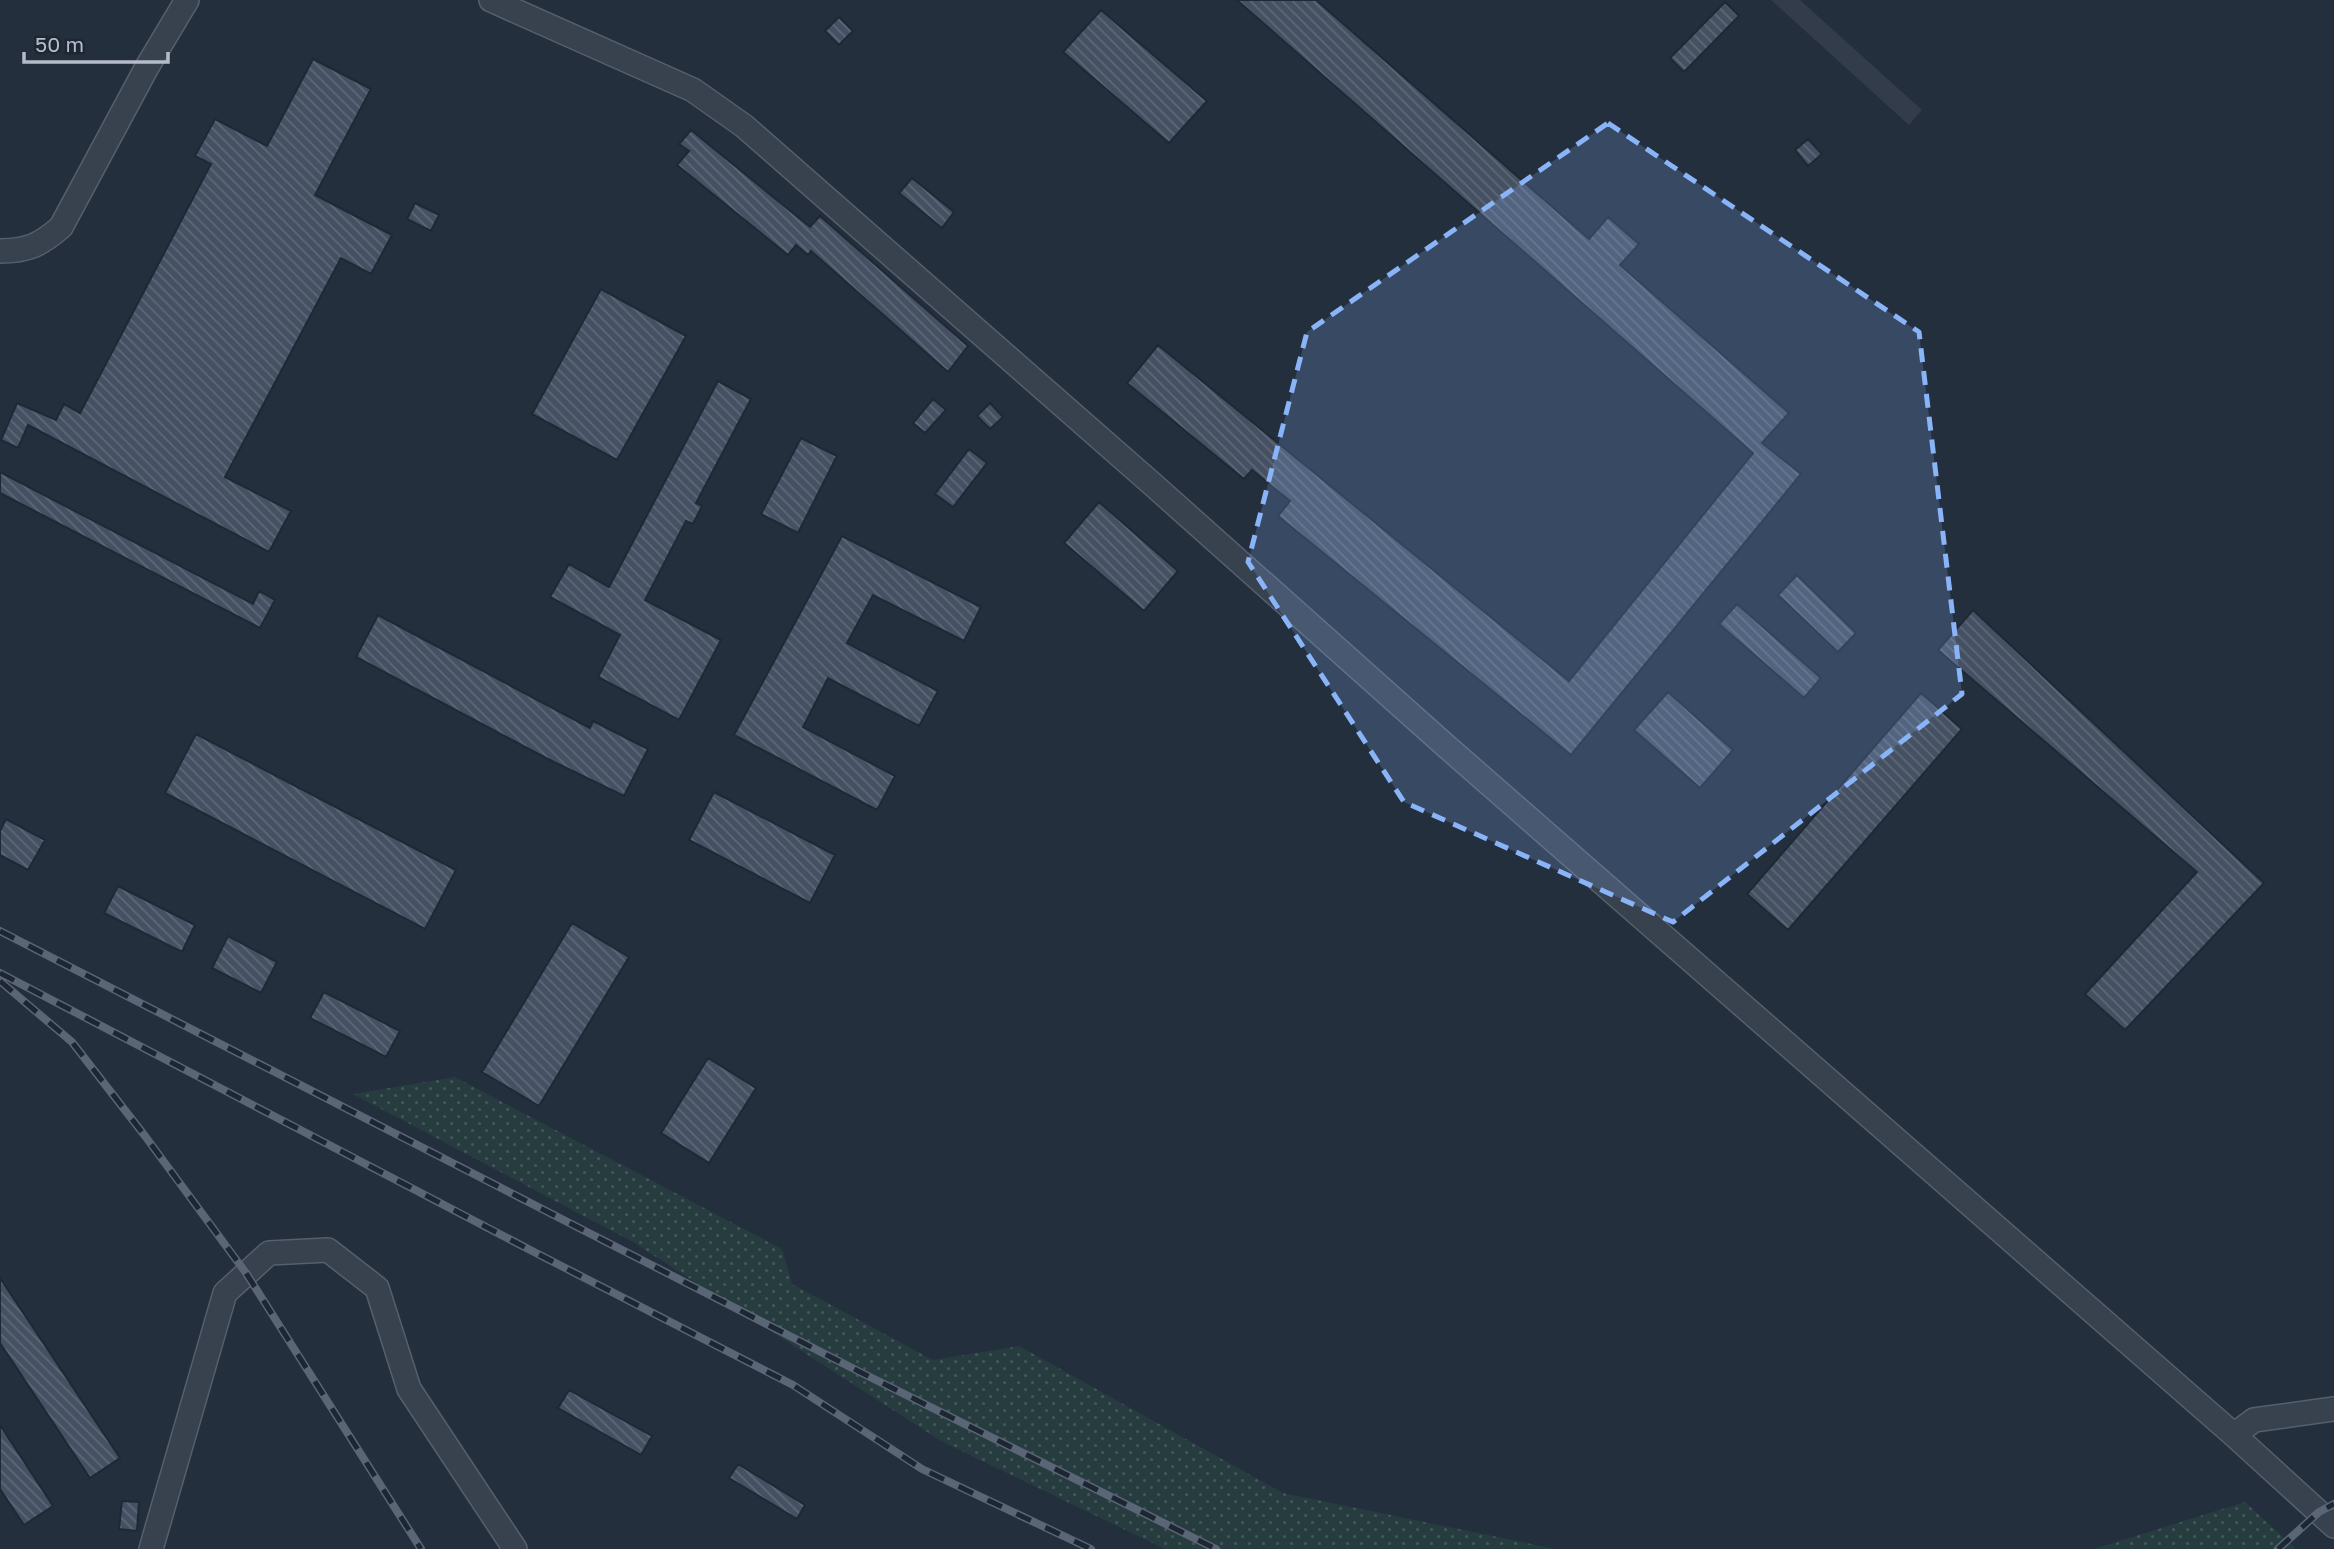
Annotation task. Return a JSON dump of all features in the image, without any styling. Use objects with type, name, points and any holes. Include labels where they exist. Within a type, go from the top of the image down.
[{"type":"lane","points":[[0,251],[21,251],[43,242],[61,227],[147,67],[187,0]]},
{"type":"lane","points":[[491,0],[693,90],[744,126],[1456,755],[2234,1435],[2334,1526]]},
{"type":"lane","points":[[152,1549],[225,1293],[269,1253],[328,1250],[377,1288],[409,1389],[515,1549]]},
{"type":"lane","points":[[2234,1435],[2254,1420],[2334,1409]]},
{"type":"highlighted area","points":[[1608,123],[1919,332],[1962,694],[1673,922],[1404,802],[1248,562],[1307,332]]},
{"type":"shaded area","points":[[1771,0],[1800,0],[1922,110],[1909,125]]},
{"type":"green space","points":[[455,1077],[782,1249],[792,1284],[933,1360],[1019,1346],[1283,1493],[1556,1549],[1165,1549],[941,1441],[633,1242],[353,1094]]},
{"type":"green space","points":[[2245,1502],[2296,1549],[2094,1549]]},
{"type":"building","points":[[1237,0],[1316,0],[1589,239],[1608,217],[1639,244],[1620,265],[1789,413],[1762,443],[1801,474],[1571,755],[1278,516],[1290,501],[1252,470],[1244,479],[1127,383],[1158,345],[1569,681],[1753,453]]},
{"type":"building","points":[[1725,2],[1739,16],[1684,72],[1670,58]]},
{"type":"building","points":[[1101,10],[1207,101],[1169,143],[1063,52]]},
{"type":"building","points":[[839,17],[853,31],[839,45],[825,31]]},
{"type":"building","points":[[313,59],[371,89],[315,195],[392,235],[371,274],[341,258],[225,477],[291,511],[269,552],[28,425],[18,448],[1,440],[17,403],[56,420],[64,404],[80,413],[211,164],[195,156],[215,119],[267,146]]},
{"type":"building","points":[[691,130],[810,227],[820,216],[968,346],[948,372],[811,251],[808,255],[796,245],[788,255],[677,165],[689,151],[679,144]]},
{"type":"building","points":[[1808,139],[1822,154],[1808,166],[1795,150]]},
{"type":"building","points":[[912,178],[954,212],[942,228],[899,193]]},
{"type":"building","points":[[415,203],[439,215],[431,231],[407,219]]},
{"type":"building","points":[[601,289],[686,336],[617,460],[532,414]]},
{"type":"building","points":[[718,381],[751,399],[696,503],[702,506],[693,524],[686,521],[645,600],[721,640],[679,720],[598,677],[620,635],[550,597],[569,564],[609,587]]},
{"type":"building","points":[[933,399],[946,410],[925,433],[913,423]]},
{"type":"building","points":[[990,403],[1003,417],[990,429],[977,416]]},
{"type":"building","points":[[801,438],[837,456],[798,533],[761,514]]},
{"type":"building","points":[[969,449],[987,463],[953,507],[935,494]]},
{"type":"building","points":[[0,472],[253,604],[259,591],[275,600],[260,628],[0,493]]},
{"type":"building","points":[[1099,502],[1178,571],[1144,611],[1064,543]]},
{"type":"building","points":[[842,536],[981,607],[964,641],[873,595],[847,643],[938,691],[919,726],[828,678],[803,727],[895,776],[877,810],[734,735]]},
{"type":"building","points":[[1797,575],[1856,633],[1838,652],[1778,595]]},
{"type":"building","points":[[1737,604],[1821,678],[1804,698],[1719,624]]},
{"type":"building","points":[[1973,610],[2264,883],[2125,1030],[2085,994],[2197,872],[1938,650]]},
{"type":"building","points":[[378,615],[590,728],[593,721],[648,749],[624,796],[546,758],[356,657]]},
{"type":"building","points":[[1668,692],[1733,750],[1700,788],[1634,730]]},
{"type":"building","points":[[1921,693],[1962,729],[1788,930],[1747,894]]},
{"type":"building","points":[[196,734],[456,870],[425,929],[165,793]]},
{"type":"building","points":[[714,792],[835,855],[810,903],[689,840]]},
{"type":"building","points":[[6,819],[45,840],[28,870],[0,855],[0,831]]},
{"type":"building","points":[[118,886],[195,925],[182,952],[104,913]]},
{"type":"building","points":[[572,923],[629,957],[539,1106],[482,1072]]},
{"type":"building","points":[[228,936],[277,962],[261,993],[212,968]]},
{"type":"building","points":[[324,992],[400,1031],[386,1057],[310,1018]]},
{"type":"building","points":[[708,1058],[756,1088],[709,1163],[661,1133]]},
{"type":"building","points":[[0,1278],[120,1458],[90,1478],[0,1343]]},
{"type":"building","points":[[569,1390],[652,1436],[641,1455],[558,1408]]},
{"type":"building","points":[[0,1425],[53,1506],[24,1525],[0,1489]]},
{"type":"building","points":[[738,1464],[805,1505],[797,1519],[729,1478]]},
{"type":"building","points":[[122,1501],[139,1502],[137,1531],[119,1529]]},
{"type":"railway","points":[[0,931],[860,1372],[1216,1549]]},
{"type":"railway","points":[[0,973],[793,1385],[922,1469],[1091,1549]]},
{"type":"railway","points":[[0,981],[72,1042],[145,1136],[246,1273],[421,1549]]},
{"type":"railway","points":[[2278,1549],[2319,1512],[2334,1504]]}]
